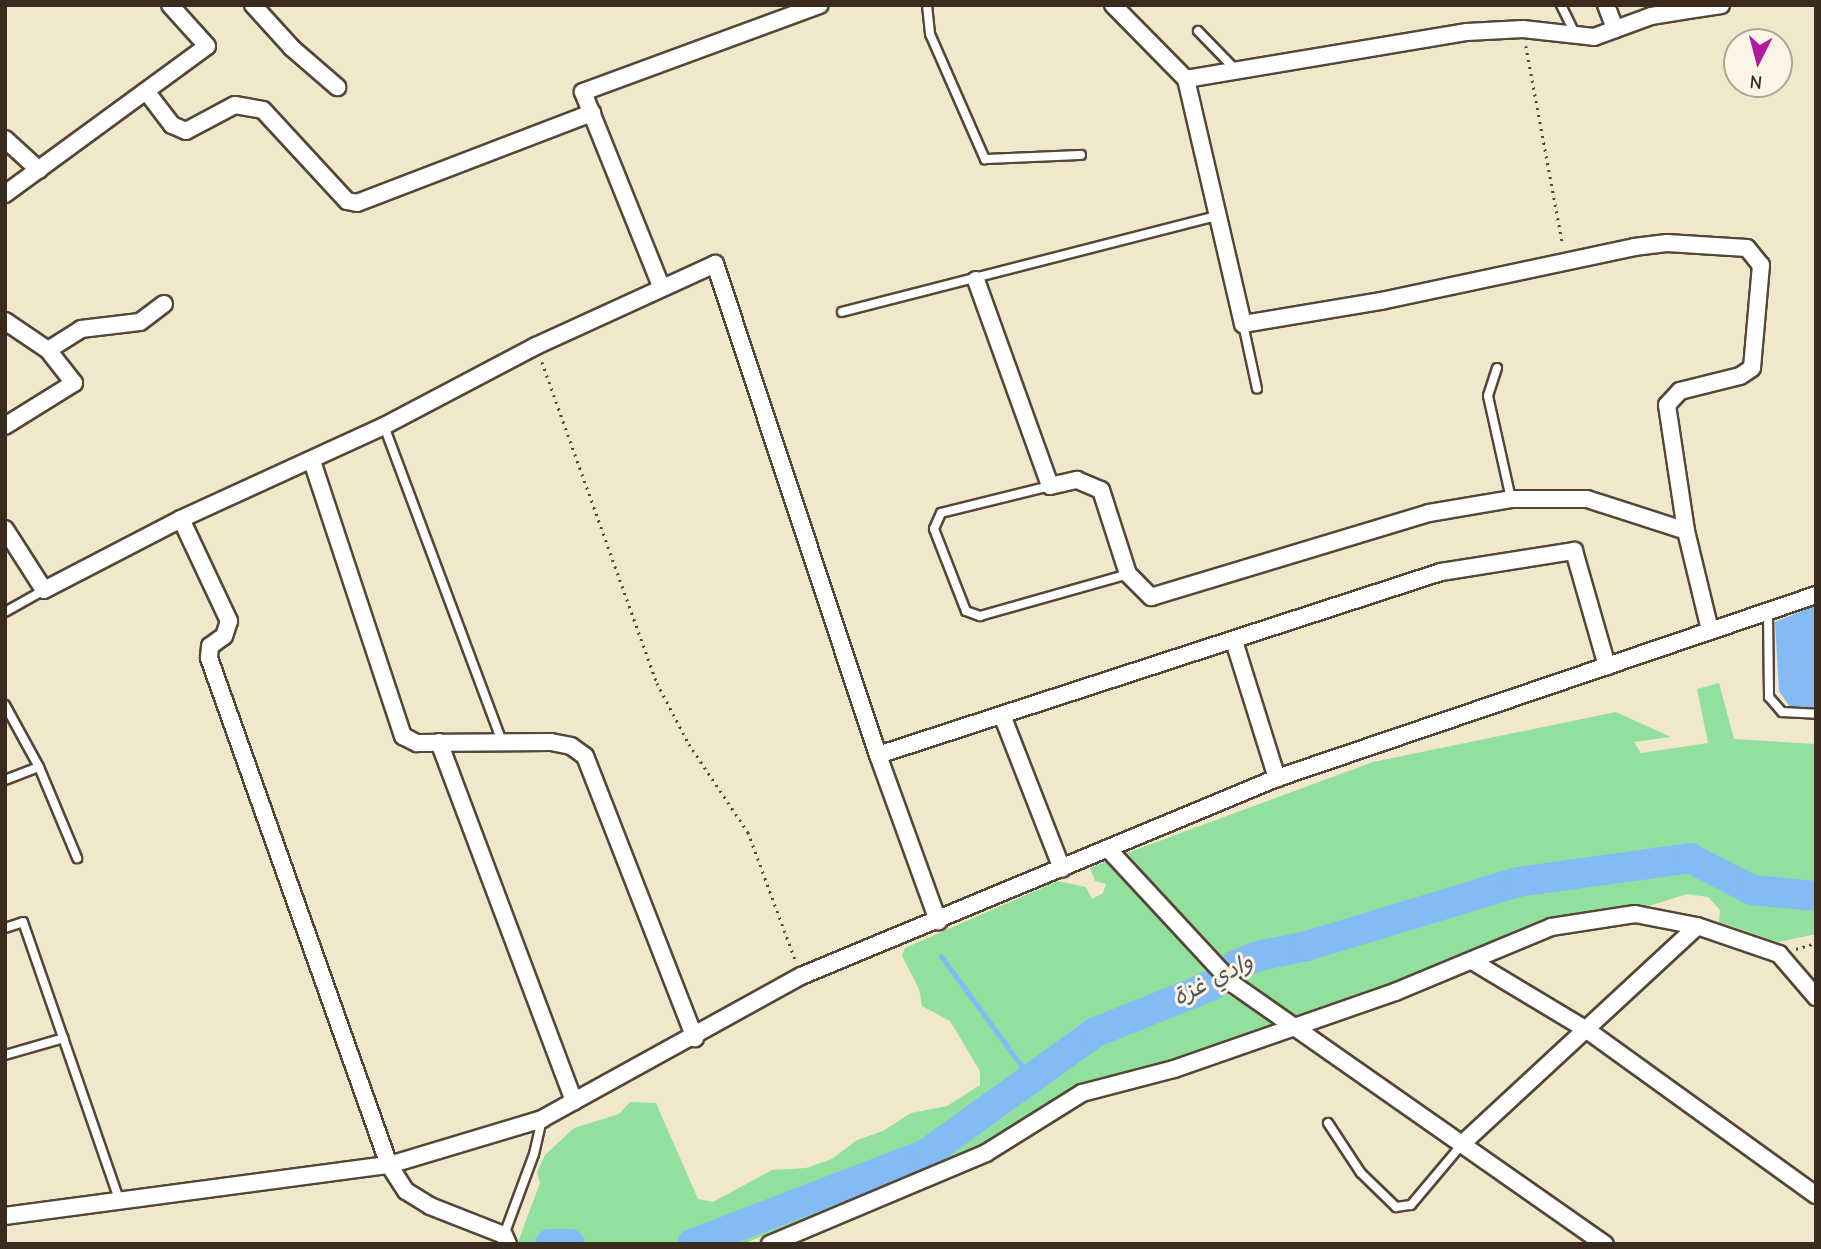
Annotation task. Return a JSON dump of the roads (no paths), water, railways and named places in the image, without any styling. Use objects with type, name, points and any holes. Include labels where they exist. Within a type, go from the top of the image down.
[{"type":"street","points":[[5,194],[207,46],[170,5]]},
{"type":"street","points":[[253,5],[337,87]]},
{"type":"street","points":[[661,286],[583,92],[773,13],[819,5]]},
{"type":"street","points":[[1113,5],[1186,79],[1243,324],[1667,243],[1746,248],[1761,265],[1752,368],[1740,376],[1680,391],[1667,405],[1686,531],[1710,630]]},
{"type":"street","points":[[1606,5],[1615,29]]},
{"type":"street","points":[[1186,79],[1467,32],[1523,29],[1594,37],[1651,16],[1721,5]]},
{"type":"street","points":[[146,90],[172,125],[187,131],[235,105],[263,110],[347,201],[358,203],[592,113]]},
{"type":"street","points":[[5,139],[39,170]]},
{"type":"street","points":[[5,529],[44,590],[181,519],[384,426],[536,346],[661,286],[715,264],[878,755],[938,921]]},
{"type":"street","points":[[976,280],[1050,486],[1077,480],[1101,490],[1128,574],[1151,597],[1429,513],[1511,499],[1587,499],[1686,531]]},
{"type":"street","points":[[48,350],[81,329],[140,322],[164,304]]},
{"type":"street","points":[[5,321],[48,350],[74,383],[5,426]]},
{"type":"street","points":[[312,461],[398,727],[417,743],[501,740],[561,744],[585,756],[695,1038]]},
{"type":"street","points":[[181,519],[229,621],[225,636],[210,646],[209,658],[389,1165],[406,1191],[430,1206],[506,1240]]},
{"type":"street","points":[[878,755],[1441,572],[1574,551],[1607,666]]},
{"type":"street","points":[[5,1216],[121,1203],[389,1165],[542,1119],[695,1038],[801,976],[1277,778],[1816,595]]},
{"type":"street","points":[[1234,641],[1277,778]]},
{"type":"street","points":[[1002,715],[1062,869]]},
{"type":"street","points":[[439,742],[574,1101]]},
{"type":"street","points":[[1109,850],[1233,984],[1605,1244]]},
{"type":"street","points":[[770,1244],[986,1153],[1082,1093],[1174,1069],[1472,961],[1551,927],[1635,914],[1697,926],[1779,954],[1816,998]]},
{"type":"street","points":[[1463,1143],[1697,926]]},
{"type":"street","points":[[1472,961],[1587,1030],[1816,1195]]},
{"type":"lane","points":[[928,5],[930,34],[985,159],[1081,155]]},
{"type":"lane","points":[[1562,5],[1576,36]]},
{"type":"lane","points":[[1198,31],[1235,69]]},
{"type":"lane","points":[[842,312],[976,280],[1216,216]]},
{"type":"lane","points":[[1243,324],[1258,389]]},
{"type":"lane","points":[[1497,368],[1488,396],[1511,499]]},
{"type":"lane","points":[[384,426],[501,740]]},
{"type":"lane","points":[[1050,486],[940,513],[934,529],[966,611],[980,616],[1128,574]]},
{"type":"lane","points":[[5,612],[44,590]]},
{"type":"lane","points":[[1768,612],[1769,697],[1782,712],[1816,714]]},
{"type":"lane","points":[[5,705],[39,767],[77,858]]},
{"type":"lane","points":[[5,780],[39,767]]},
{"type":"lane","points":[[5,928],[23,922],[121,1203]]},
{"type":"lane","points":[[5,1055],[64,1038]]},
{"type":"lane","points":[[506,1240],[534,1154],[542,1119]]},
{"type":"lane","points":[[1328,1123],[1361,1173],[1396,1207],[1410,1205],[1463,1143]]},
{"type":"water","points":[[1816,605],[1816,709],[1790,707],[1779,691],[1775,622]]},
{"type":"waterway","name":"وادي غزة","points":[[692,1244],[926,1154],[1096,1032],[1213,985],[1236,965],[1258,956],[1307,946],[1518,882],[1690,858],[1752,890],[1816,896]]},
{"type":"waterway","points":[[941,956],[1031,1079]]},
{"type":"waterway","name":"وادي غزة","points":[[550,1244],[570,1244]]}]
